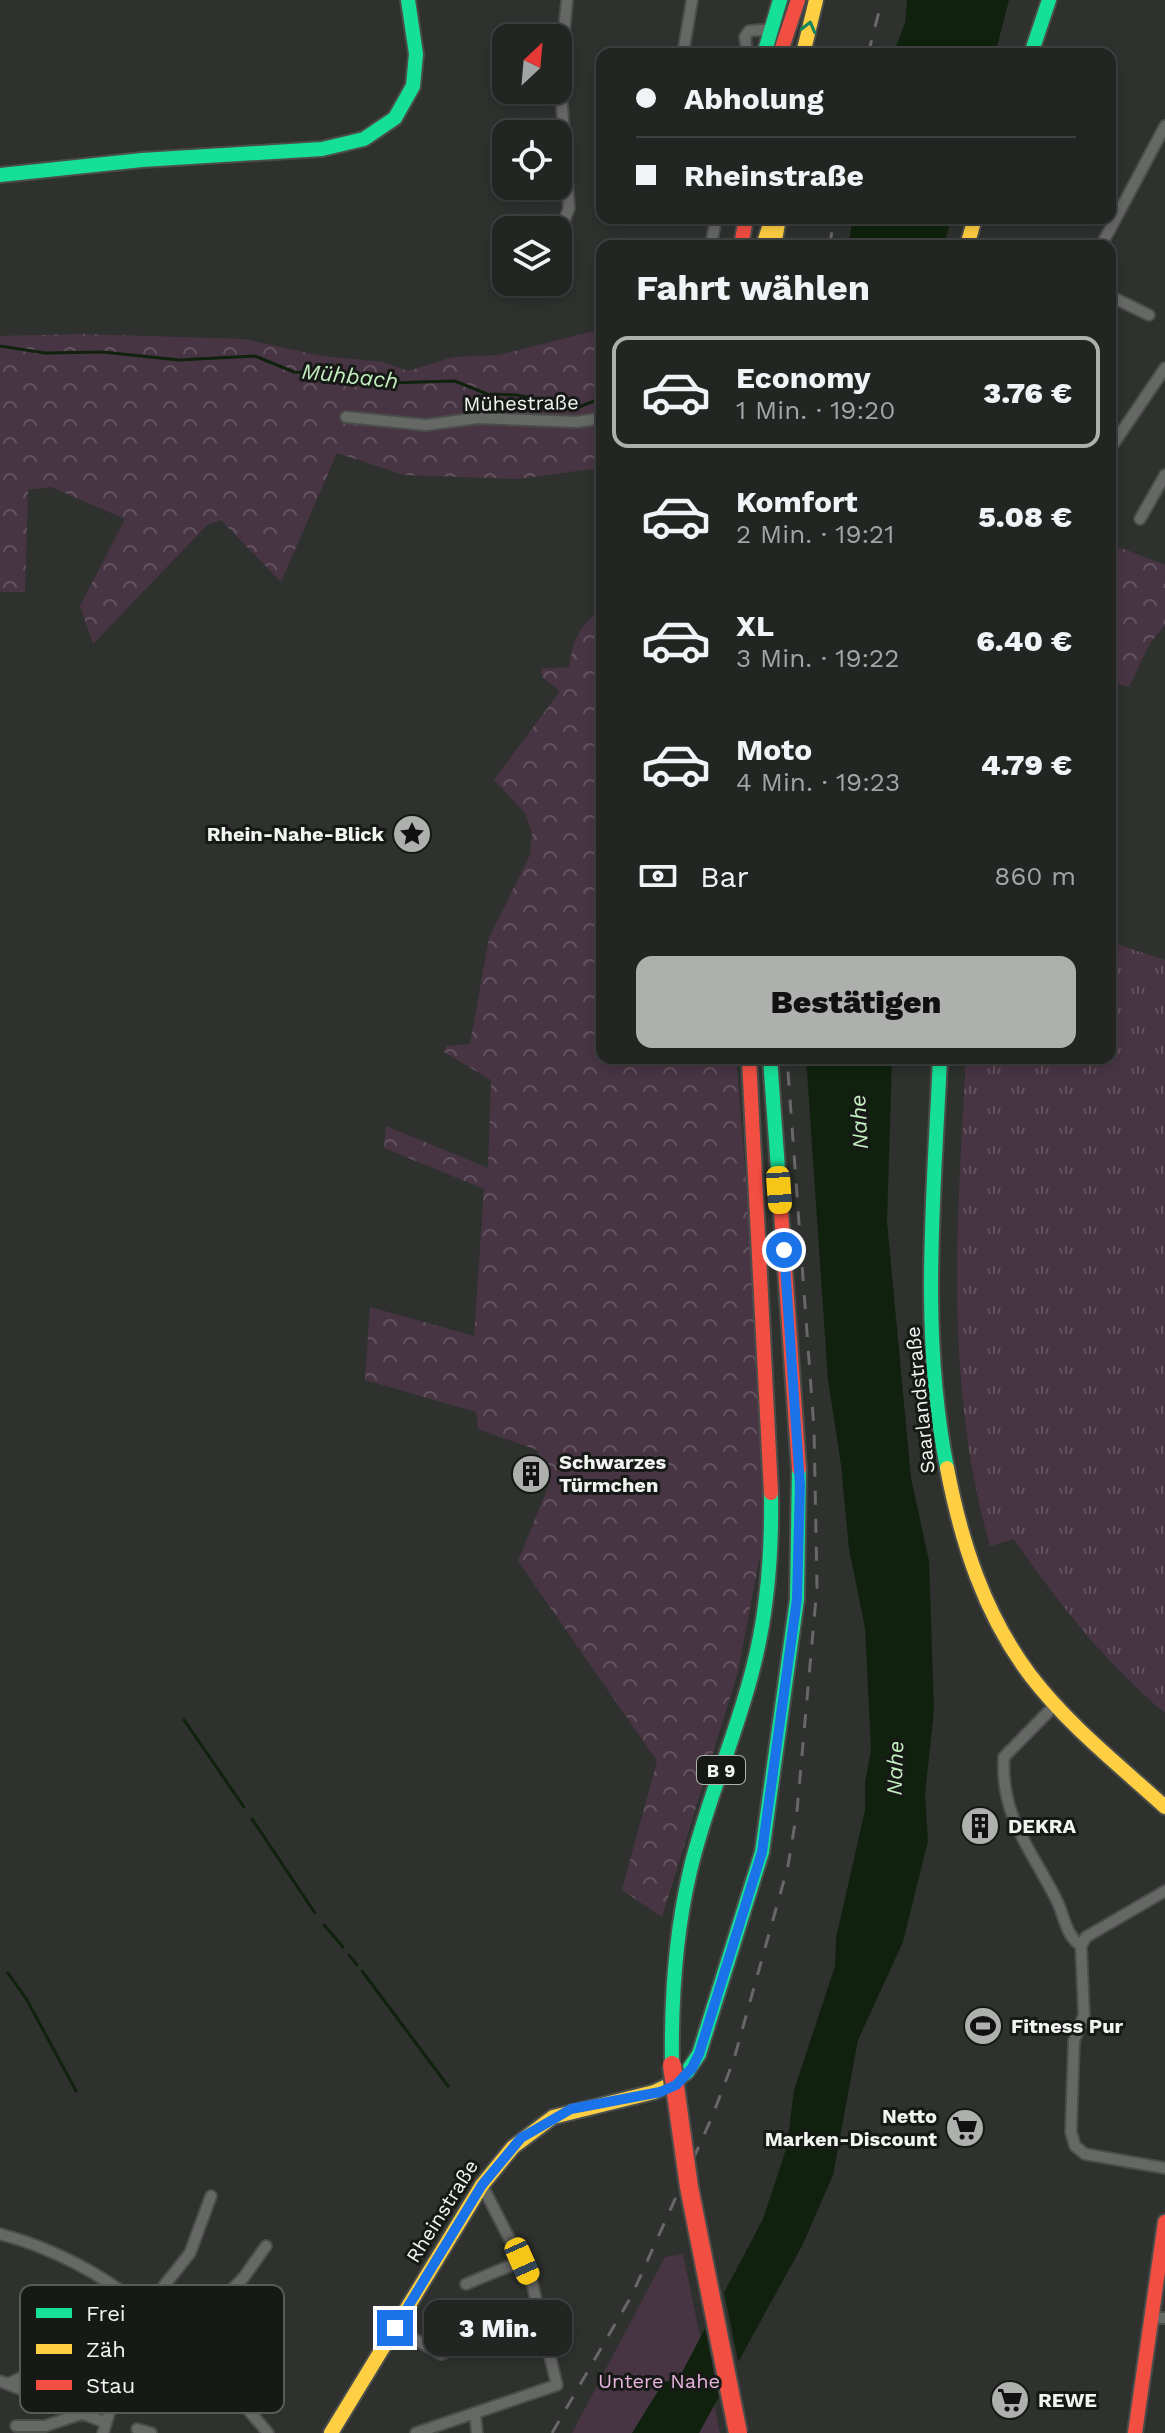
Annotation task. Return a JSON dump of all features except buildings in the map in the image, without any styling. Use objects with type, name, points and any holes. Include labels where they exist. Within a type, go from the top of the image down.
[{"type":"main road","points":[[0,175],[142,160],[322,149],[372,136],[400,113],[413,86],[416,54],[408,0]]},
{"type":"main road","points":[[780,0],[781,48]]},
{"type":"main road","points":[[768,48],[798,0]]},
{"type":"main road","points":[[804,48],[816,0]]},
{"type":"main road","points":[[1033,48],[1049,0]]},
{"type":"main road","name":"B 9","points":[[738,2433],[689,2187],[672,2065],[672,1987],[683,1902],[698,1840],[755,1661],[771,1557],[772,1475],[749,1064]]},
{"type":"main road","name":"Rheinstraße","points":[[331,2433],[482,2185],[508,2151],[552,2118],[593,2104],[660,2092],[686,2076],[699,2054],[765,1838],[797,1599],[800,1485],[770,1064]]},
{"type":"main road","name":"Saarlandstraße","points":[[940,1064],[932,1275],[939,1411],[963,1535],[978,1584],[1016,1657],[1055,1705],[1165,1807]]},
{"type":"main road","points":[[1135,2433],[1158,2318],[1165,2222]]},
{"type":"street","points":[[566,216],[569,208],[560,76],[567,0]]},
{"type":"street","points":[[684,48],[692,0]]},
{"type":"street","points":[[746,48],[745,37],[749,31],[780,32]]},
{"type":"street","points":[[1116,218],[1165,126]]},
{"type":"street","points":[[1116,299],[1149,315]]},
{"type":"street","points":[[1116,440],[1165,368]]},
{"type":"street","name":"Mühestraße","points":[[346,417],[426,425],[478,418],[577,422],[596,419]]},
{"type":"street","points":[[1140,519],[1165,475]]},
{"type":"street","points":[[1055,1705],[1004,1757],[1003,1782],[1027,1853],[1057,1902],[1071,1939],[1081,1946]]},
{"type":"street","points":[[1165,1891],[1086,1937],[1081,1946],[1084,2015],[1074,2041],[1071,2138],[1085,2154],[1165,2168]]},
{"type":"street","points":[[416,2433],[557,2385],[540,2310],[522,2261],[482,2185]]},
{"type":"street","points":[[166,2285],[190,2253],[211,2196]]},
{"type":"street","points":[[0,2234],[56,2254],[108,2285]]},
{"type":"street","points":[[237,2285],[266,2246]]},
{"type":"street","points":[[466,2284],[522,2261]]},
{"type":"street","points":[[395,2328],[441,2354],[540,2310]]},
{"type":"street","points":[[251,2413],[268,2433]]},
{"type":"street","points":[[475,2413],[477,2433]]},
{"type":"street","points":[[16,2426],[45,2426],[81,2414],[104,2428]]},
{"type":"street","points":[[137,2429],[151,2433]]},
{"type":"green space","points":[[596,331],[596,471],[591,469],[518,479],[404,475],[337,453],[281,582],[221,520],[207,525],[93,644],[80,606],[125,519],[51,487],[28,490],[25,592],[0,592],[0,336],[81,334],[244,339],[322,356],[383,362],[408,371],[453,357],[499,355]]},
{"type":"green space","points":[[1119,547],[1165,565],[1165,625],[1150,643],[1129,687],[1116,684],[1116,553]]},
{"type":"green space","points":[[596,614],[596,1064],[736,1064],[749,1216],[764,1534],[738,1672],[662,1917],[622,1890],[657,1761],[518,1561],[550,1482],[537,1450],[478,1429],[476,1412],[365,1380],[370,1307],[474,1336],[484,1189],[384,1148],[386,1126],[488,1168],[491,1080],[444,1052],[447,1046],[470,1044],[489,938],[530,855],[532,833],[525,813],[494,780],[560,691],[542,677],[541,669],[569,667],[579,634]]},
{"type":"green space","points":[[1116,944],[1165,960],[1165,1713],[1123,1674],[1084,1631],[1014,1539],[990,1546],[975,1485],[960,1363],[957,1303],[966,1064],[1116,1064]]},
{"type":"green space","name":"Untere Nahe","points":[[683,2254],[720,2433],[572,2433],[665,2257]]},
{"type":"water","points":[[907,0],[1009,0],[997,48],[895,48],[905,23]]},
{"type":"water","points":[[852,224],[950,224],[946,240],[849,240]]},
{"type":"water","name":"Nahe","points":[[806,1064],[892,1064],[887,1222],[911,1478],[929,1561],[934,1711],[925,1794],[928,1841],[903,1942],[858,2040],[833,2175],[802,2246],[699,2433],[632,2433],[663,2383],[680,2376],[763,2219],[787,2146],[794,2090],[835,1966],[836,1938],[865,1810],[865,1783],[871,1750],[865,1628],[849,1549],[841,1465],[828,1380]]},
{"type":"pier","points":[[723,2287],[740,2370],[720,2404],[704,2323]]},
{"type":"waterway","name":"Mühbach","points":[[0,346],[45,353],[103,352],[179,360],[255,356],[294,372],[346,374],[388,383],[455,381],[487,394],[517,395],[579,407],[596,400]]},
{"type":"waterway","points":[[184,1720],[244,1807]]},
{"type":"waterway","points":[[252,1819],[315,1913]]},
{"type":"waterway","points":[[324,1925],[343,1947]]},
{"type":"waterway","points":[[349,1955],[357,1965]]},
{"type":"waterway","points":[[362,1971],[448,2086]]},
{"type":"waterway","points":[[8,1973],[27,2000],[76,2091]]},
{"type":"railway","points":[[870,48],[882,0]]},
{"type":"railway","points":[[830,240],[834,224]]},
{"type":"railway","points":[[552,2433],[632,2295],[712,2117],[734,2059],[788,1866],[797,1811],[817,1587],[814,1429],[787,1064]]},
{"type":"traffic: fast","points":[[0,175],[142,160],[322,149],[364,139],[395,118],[413,86],[416,54],[408,0]]},
{"type":"traffic: fast","points":[[766,48],[780,0]]},
{"type":"traffic: fast","points":[[1033,48],[1049,0]]},
{"type":"traffic: fast","points":[[770,1064],[780,1197]]},
{"type":"traffic: fast","points":[[940,1064],[932,1212],[931,1315],[939,1417],[947,1468]]},
{"type":"traffic: fast","points":[[671,2084],[687,2072],[699,2054],[762,1852],[797,1599],[799,1469]]},
{"type":"traffic: fast","points":[[672,2065],[675,1968],[685,1895],[697,1845],[746,1694],[758,1646],[768,1581],[771,1493]]},
{"type":"traffic: slow","points":[[804,48],[816,0]]},
{"type":"traffic: slow","points":[[765,240],[770,224]]},
{"type":"traffic: slow","points":[[775,240],[778,224]]},
{"type":"traffic: slow","points":[[969,240],[973,224]]},
{"type":"traffic: slow","points":[[947,1468],[959,1523],[976,1576],[1014,1652],[1061,1711],[1165,1807]]},
{"type":"traffic: slow","points":[[331,2433],[482,2185],[513,2147],[553,2117],[654,2092],[671,2084]]},
{"type":"traffic: jam","points":[[782,48],[798,0]]},
{"type":"traffic: jam","points":[[742,240],[745,224]]},
{"type":"traffic: jam","points":[[749,1064],[771,1493]]},
{"type":"traffic: jam","points":[[780,1197],[799,1469]]},
{"type":"traffic: jam","points":[[672,2065],[689,2187],[738,2433]]},
{"type":"traffic: jam","points":[[1135,2433],[1165,2222]]},
{"type":"place","name":"Rhein-Nahe-Blick","points":[[412,834]]},
{"type":"place","name":"Schwarzes Türmchen","points":[[531,1474]]},
{"type":"place","name":"DEKRA","points":[[980,1826]]},
{"type":"place","name":"Fitness Pur","points":[[983,2026]]},
{"type":"place","name":"Netto Marken-Discount","points":[[965,2128]]},
{"type":"place","name":"REWE","points":[[1010,2400]]},
{"type":"route","points":[[395,2328],[482,2185],[521,2138],[571,2109],[660,2092],[676,2085],[692,2068],[699,2054],[762,1852],[797,1599],[800,1485],[784,1250]]}]
